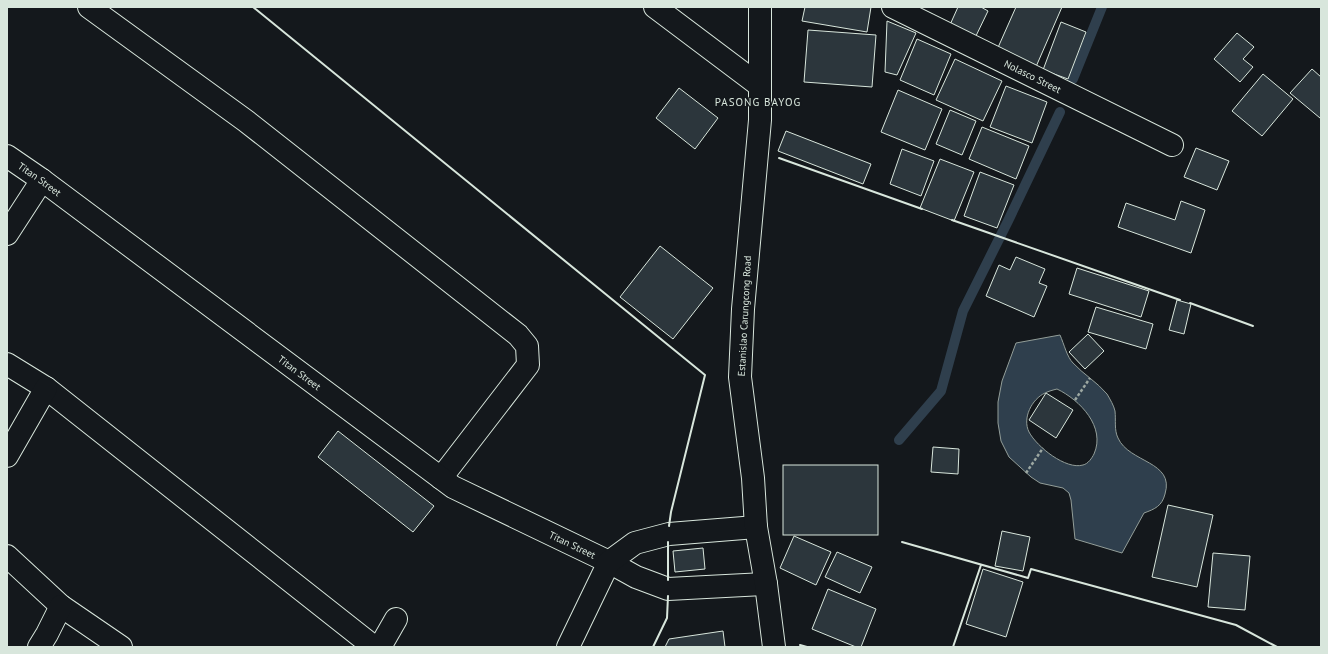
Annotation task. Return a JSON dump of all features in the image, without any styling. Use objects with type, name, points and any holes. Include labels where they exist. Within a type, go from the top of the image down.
[{"type":"street","points":[[89,7],[246,121],[518,335],[527,346],[528,365],[441,478]]},
{"type":"street","points":[[655,7],[760,86]]},
{"type":"street","name":"Estanislao Carungcong Road","points":[[760,7],[760,120],[743,309],[740,377],[753,478],[756,527],[766,584],[774,647]]},
{"type":"street","name":"Nolasco Street","points":[[893,7],[1172,146]]},
{"type":"street","name":"Titan Street","points":[[7,156],[42,180],[453,487],[609,562],[636,577],[668,589],[766,584]]},
{"type":"street","points":[[7,234],[42,180]]},
{"type":"street","points":[[7,364],[46,388],[374,647]]},
{"type":"street","points":[[7,456],[46,388]]},
{"type":"street","points":[[568,647],[609,562],[635,543],[669,534],[756,527]]},
{"type":"street","points":[[7,556],[61,606],[121,647]]},
{"type":"street","points":[[39,647],[61,606]]},
{"type":"street","points":[[380,647],[396,620]]},
{"type":"path","points":[[1075,400],[1090,378]]},
{"type":"path","points":[[1026,473],[1043,448]]},
{"type":"water","points":[[1060,335],[1067,354],[1071,360],[1107,394],[1115,411],[1118,438],[1131,453],[1157,468],[1163,475],[1166,483],[1164,498],[1155,508],[1144,513],[1122,553],[1075,539],[1069,493],[1063,488],[1040,483],[1009,457],[1001,441],[998,423],[998,402],[1002,381],[1016,343]],"holes":[[[1057,389],[1066,394],[1082,407],[1089,416],[1094,424],[1097,434],[1097,444],[1094,454],[1091,459],[1083,465],[1076,466],[1069,464],[1053,456],[1038,444],[1027,427],[1028,415],[1032,404],[1040,396]]]},
{"type":"building","points":[[805,7],[871,7],[867,32],[802,21]]},
{"type":"building","points":[[958,7],[981,7],[988,11],[974,40],[949,27]]},
{"type":"building","points":[[1016,7],[1062,7],[1035,69],[996,52]]},
{"type":"building","points":[[887,21],[916,33],[897,75],[885,72]]},
{"type":"building","points":[[1061,22],[1086,32],[1068,79],[1043,70]]},
{"type":"building","points":[[808,30],[876,35],[872,87],[804,82]]},
{"type":"building","points":[[1237,33],[1254,47],[1243,59],[1253,67],[1240,82],[1214,59]]},
{"type":"building","points":[[917,39],[951,54],[934,95],[900,80]]},
{"type":"building","points":[[955,59],[1002,81],[983,121],[936,100]]},
{"type":"building","points":[[1312,69],[1321,77],[1320,118],[1290,93]]},
{"type":"building","points":[[1263,74],[1293,99],[1262,136],[1232,111]]},
{"type":"building","points":[[1006,86],[1047,102],[1032,143],[990,127]]},
{"type":"building","points":[[679,88],[718,118],[695,149],[656,118]]},
{"type":"building","points":[[898,90],[942,109],[925,150],[881,132]]},
{"type":"building","points":[[950,110],[976,121],[962,155],[936,144]]},
{"type":"building","points":[[982,127],[1029,146],[1016,179],[969,159]]},
{"type":"building","points":[[786,131],[871,164],[863,184],[778,151]]},
{"type":"building","points":[[1196,148],[1229,161],[1217,190],[1184,177]]},
{"type":"building","points":[[902,149],[934,161],[921,196],[890,184]]},
{"type":"building","points":[[940,159],[974,172],[954,221],[920,208]]},
{"type":"building","points":[[980,172],[1014,185],[997,228],[964,216]]},
{"type":"building","points":[[1181,201],[1205,210],[1191,253],[1118,227],[1126,203],[1175,220]]},
{"type":"building","points":[[660,246],[713,288],[673,339],[620,297]]},
{"type":"building","points":[[1016,257],[1045,269],[1039,283],[1047,286],[1034,317],[986,296],[999,265],[1010,270]]},
{"type":"building","points":[[1077,268],[1149,291],[1141,317],[1069,294]]},
{"type":"building","points":[[1177,300],[1191,304],[1184,334],[1169,330]]},
{"type":"building","points":[[1096,307],[1153,324],[1146,349],[1088,332]]},
{"type":"building","points":[[1088,334],[1104,351],[1085,369],[1069,352]]},
{"type":"building","points":[[1046,393],[1073,410],[1056,438],[1029,420]]},
{"type":"building","points":[[338,431],[434,506],[413,532],[318,457]]},
{"type":"building","points":[[933,447],[959,449],[958,474],[931,472]]},
{"type":"building","points":[[783,465],[878,465],[878,535],[783,535]]},
{"type":"building","points":[[1168,505],[1213,515],[1197,587],[1152,577]]},
{"type":"building","points":[[1002,531],[1030,537],[1023,571],[995,566]]},
{"type":"building","points":[[794,536],[831,552],[816,585],[780,568]]},
{"type":"building","points":[[703,548],[705,569],[675,572],[673,551]]},
{"type":"building","points":[[837,552],[872,567],[860,593],[825,577]]},
{"type":"building","points":[[1213,553],[1250,556],[1245,610],[1208,607]]},
{"type":"building","points":[[983,569],[1023,582],[1006,637],[966,624]]},
{"type":"building","points":[[828,589],[876,609],[861,647],[856,647],[812,629]]},
{"type":"building","points":[[723,631],[725,647],[665,647],[669,639]]},
{"type":"waterway","points":[[1073,79],[1102,7]]},
{"type":"waterway","points":[[899,440],[941,391],[963,311],[1060,112]]},
{"type":"wall","points":[[253,7],[705,375],[671,512],[669,526]]},
{"type":"wall","points":[[779,158],[922,209]]},
{"type":"wall","points":[[952,220],[1180,300]]},
{"type":"wall","points":[[1190,303],[1253,326]]},
{"type":"wall","points":[[668,542],[668,580]]},
{"type":"wall","points":[[902,542],[1028,578],[1031,569],[1236,625],[1277,647]]},
{"type":"wall","points":[[953,647],[981,565]]},
{"type":"wall","points":[[653,647],[667,618],[668,596]]},
{"type":"wall","points":[[800,645],[807,647]]},
{"type":"district","name":"PASONG BAYOG","points":[[758,102]]}]
